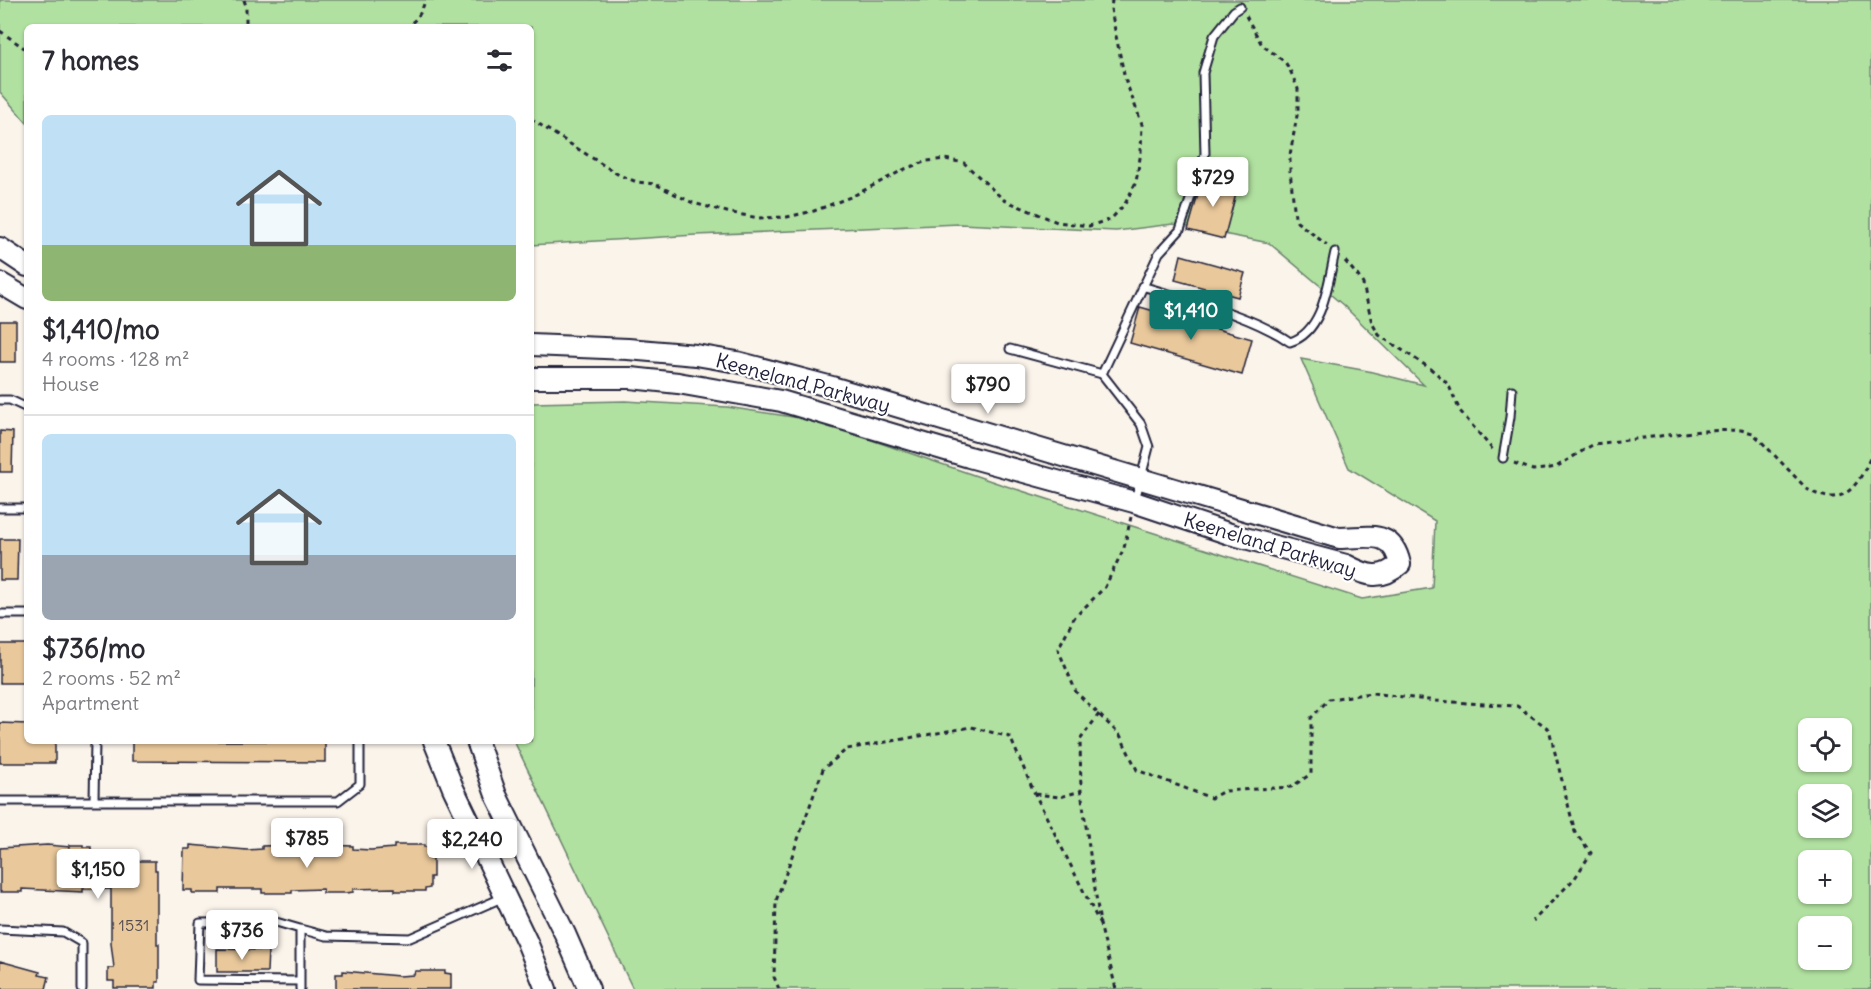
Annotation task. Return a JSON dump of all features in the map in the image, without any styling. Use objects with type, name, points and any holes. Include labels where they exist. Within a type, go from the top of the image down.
[{"type":"street","points":[[0,248],[24,264]]},
{"type":"street","points":[[0,283],[24,297]]},
{"type":"street","name":"Keeneland Parkway","points":[[534,345],[628,349],[696,355],[737,362],[832,387],[1339,538],[1377,537],[1387,540],[1397,551],[1400,564],[1388,573],[1374,575],[1362,573],[1346,565],[1230,534],[1134,502],[969,457],[781,401],[678,383],[632,378],[534,377]]},
{"type":"street","points":[[435,744],[453,788],[527,942],[546,989]]},
{"type":"street","points":[[478,744],[496,795],[565,934],[589,989]]},
{"type":"lane","points":[[1102,374],[1159,253],[1180,230],[1205,154],[1203,73],[1214,36],[1240,7]]},
{"type":"lane","points":[[1142,286],[1225,312],[1277,333],[1290,342],[1299,340],[1311,328],[1322,305],[1335,252]]},
{"type":"lane","points":[[1010,349],[1102,374],[1141,424],[1149,447],[1134,502]]},
{"type":"lane","points":[[1503,458],[1512,390]]},
{"type":"lane","points":[[0,400],[10,400],[24,407]]},
{"type":"lane","points":[[0,508],[24,508]]},
{"type":"lane","points":[[0,614],[24,614]]},
{"type":"lane","points":[[94,801],[95,744]]},
{"type":"lane","points":[[0,801],[338,801],[360,784],[360,744]]},
{"type":"lane","points":[[300,929],[300,985],[198,980],[200,923],[276,922],[326,936],[410,938],[505,897]]},
{"type":"lane","points":[[0,929],[63,932],[82,943],[82,989]]},
{"type":"path","points":[[244,0],[246,24]]},
{"type":"path","points":[[414,24],[421,14],[425,0]]},
{"type":"path","points":[[534,121],[619,175],[636,182],[655,184],[693,203],[759,218],[787,217],[814,211],[853,196],[905,169],[927,161],[945,159],[964,163],[1004,200],[1057,222],[1089,226],[1111,219],[1125,204],[1136,182],[1141,153],[1142,124],[1125,79],[1116,36],[1112,0]]},
{"type":"path","points":[[1240,7],[1262,45],[1284,62],[1294,79],[1299,100],[1290,155],[1295,217],[1352,268],[1363,284],[1372,323],[1379,335],[1444,380],[1468,422],[1503,458],[1533,470],[1545,469],[1556,467],[1594,444],[1676,434],[1741,430],[1753,433],[1807,489],[1827,498],[1846,494],[1865,472],[1871,456]]},
{"type":"path","points":[[0,31],[24,48]]},
{"type":"path","points":[[1134,502],[1124,548],[1105,587],[1074,618],[1058,649],[1076,692],[1120,735],[1137,770],[1211,798],[1224,791],[1291,787],[1311,774],[1311,718],[1329,699],[1372,693],[1436,701],[1517,706],[1549,729],[1575,832],[1591,853],[1575,878],[1533,921]]},
{"type":"path","points":[[1099,714],[1080,740],[1081,791],[1100,924],[1116,989]]},
{"type":"path","points":[[779,989],[774,977],[776,901],[823,769],[847,749],[971,727],[1010,737],[1035,794],[1100,924]]},
{"type":"path","points":[[1035,794],[1060,797],[1081,791]]},
{"type":"green space","points":[[0,0],[1871,0],[1871,989],[633,989],[515,744],[534,744],[534,403],[625,401],[727,407],[813,420],[1000,484],[1362,599],[1432,588],[1435,521],[1349,468],[1301,359],[1368,371],[1424,385],[1343,305],[1269,243],[1173,224],[1116,231],[960,224],[696,235],[534,245],[534,24],[24,24],[24,120],[0,92]]},
{"type":"building","points":[[1203,177],[1238,186],[1224,239],[1188,230]]},
{"type":"building","points":[[1181,255],[1245,273],[1238,297],[1175,280]]},
{"type":"building","points":[[1140,307],[1252,339],[1242,375],[1130,343]]},
{"type":"building","points":[[0,321],[16,321],[16,362],[0,362]]},
{"type":"building","points":[[0,431],[13,432],[12,472],[0,472]]},
{"type":"building","points":[[0,539],[18,539],[17,580],[0,580]]},
{"type":"building","points":[[0,644],[24,644],[24,683],[0,683]]},
{"type":"building","points":[[0,723],[24,724],[24,744],[55,744],[55,763],[0,763]]},
{"type":"building","points":[[132,744],[325,744],[325,762],[132,761]]},
{"type":"building","points":[[47,845],[91,847],[91,861],[155,861],[157,944],[159,944],[159,982],[156,982],[156,988],[114,988],[114,981],[108,981],[108,968],[114,968],[111,943],[111,889],[83,889],[83,892],[22,889],[22,892],[0,892],[0,848]]},
{"type":"building","points":[[190,845],[247,850],[262,849],[262,846],[292,845],[292,848],[323,848],[323,845],[353,846],[353,849],[371,850],[394,848],[394,845],[424,845],[424,847],[430,847],[430,858],[433,858],[433,877],[430,877],[430,888],[425,891],[395,891],[395,888],[353,889],[353,892],[346,893],[323,893],[323,889],[292,890],[292,893],[262,893],[262,889],[220,889],[220,893],[192,893],[192,890],[183,890],[184,849],[190,849]]},
{"type":"building","points":[[217,949],[268,950],[267,972],[217,972]]},
{"type":"building","points":[[0,961],[40,972],[39,975],[49,977],[46,989],[0,989]]},
{"type":"building","points":[[343,971],[399,976],[414,975],[415,971],[445,971],[451,974],[451,989],[336,989],[336,974],[343,974]]}]
